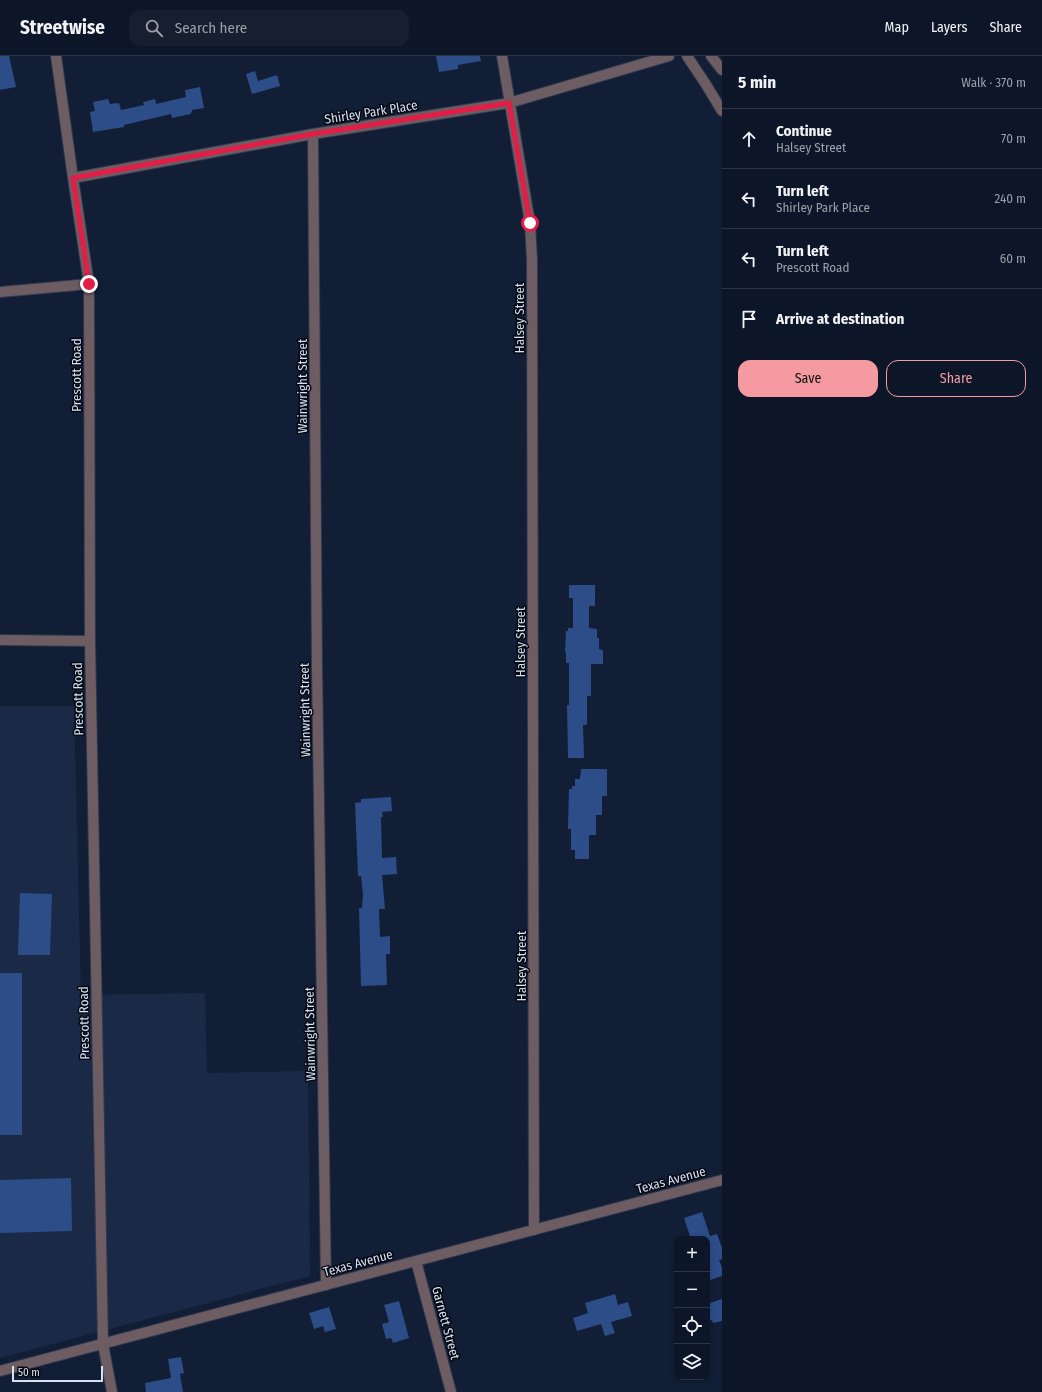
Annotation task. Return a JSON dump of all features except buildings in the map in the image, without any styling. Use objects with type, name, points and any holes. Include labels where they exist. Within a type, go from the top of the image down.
[{"type":"street","name":"Prescott Road","points":[[56,56],[89,284],[90,641],[103,1344],[112,1392]]},
{"type":"street","name":"Halsey Street","points":[[502,56],[530,223],[532,260],[534,1230]]},
{"type":"street","name":"Shirley Park Place","points":[[73,178],[313,134],[509,103],[669,56]]},
{"type":"street","points":[[687,56],[722,111]]},
{"type":"street","points":[[711,56],[722,70]]},
{"type":"street","name":"Wainwright Street","points":[[313,134],[317,667],[326,1285]]},
{"type":"street","points":[[0,292],[89,284]]},
{"type":"street","points":[[0,640],[90,641]]},
{"type":"street","name":"Texas Avenue","points":[[0,1371],[722,1180]]},
{"type":"street","name":"Garnett Street","points":[[416,1261],[451,1392]]},
{"type":"shaded area","points":[[0,706],[74,706],[81,995],[205,993],[207,1073],[308,1071],[310,1276],[0,1358]]},
{"type":"route","points":[[89,284],[73,178],[313,134],[509,103],[530,223]]}]
